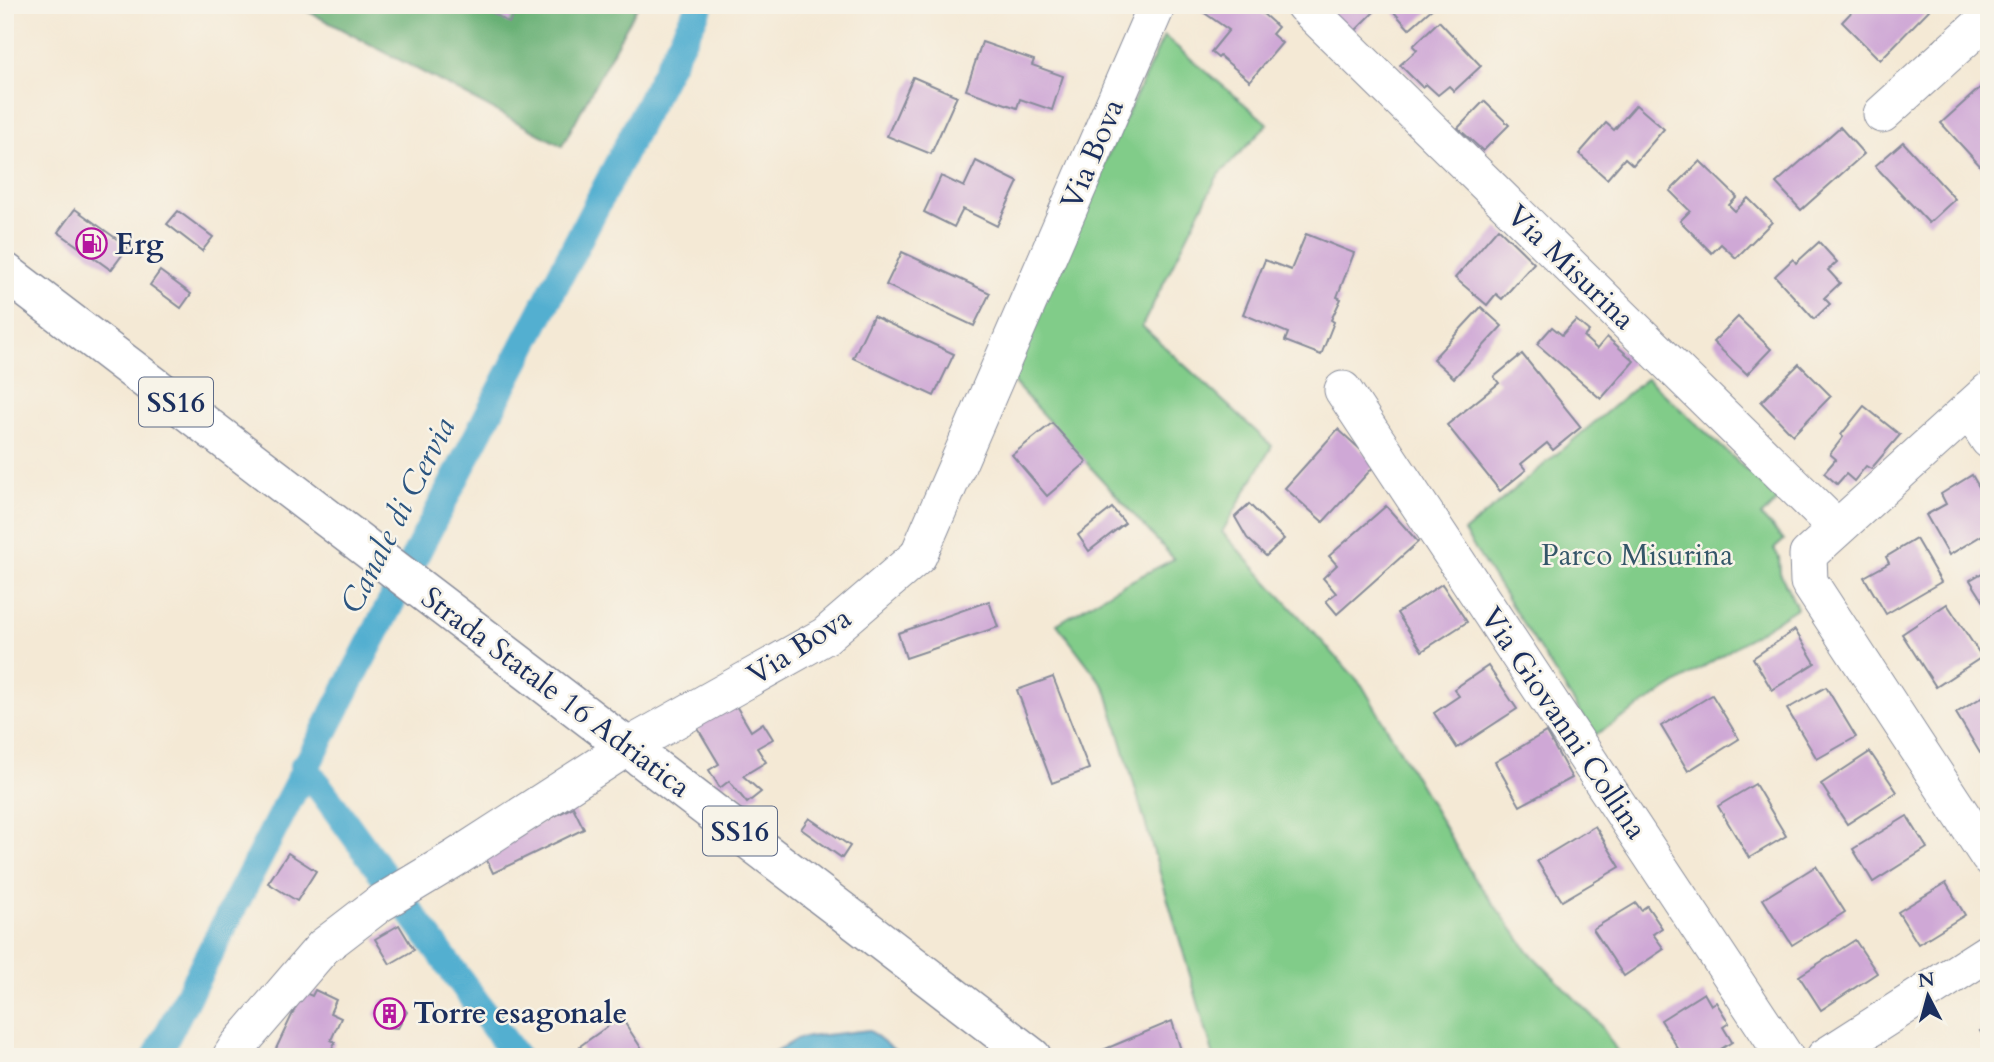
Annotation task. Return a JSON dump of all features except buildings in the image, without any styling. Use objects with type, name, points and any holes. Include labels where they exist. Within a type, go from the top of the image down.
[{"type":"main road","name":"Strada Statale 16 Adriatica","points":[[5,272],[629,746],[1032,1057]]},
{"type":"street","name":"Via Bova","points":[[231,1057],[323,947],[379,904],[629,746],[825,636],[918,556],[1157,5]]},
{"type":"street","name":"Via Misurina","points":[[1304,5],[1837,528]]},
{"type":"street","points":[[1882,114],[1989,17]]},
{"type":"street","name":"Via Giovanni Collina","points":[[1343,390],[1785,1057]]},
{"type":"street","points":[[1989,440],[1979,400],[1808,555],[1809,582],[1989,857]]},
{"type":"street","points":[[1825,1057],[1989,952]]},
{"type":"green space","points":[[296,5],[638,5],[562,146]]},
{"type":"green space","points":[[1164,36],[1268,124],[1217,177],[1142,326],[1272,446],[1222,532],[1362,685],[1473,876],[1530,953],[1599,1023],[1621,1057],[1214,1057],[1106,689],[1057,624],[1115,589],[1174,559],[1005,373]]},
{"type":"green space","name":"Parco Misurina","points":[[1647,378],[1779,500],[1761,516],[1784,540],[1774,549],[1779,557],[1780,573],[1797,608],[1595,735],[1464,532]]},
{"type":"water","points":[[869,1030],[903,1057],[767,1057],[799,1038]]},
{"type":"waterway","name":"Canale di Cervia","points":[[156,1057],[700,5]]},
{"type":"waterway","points":[[304,766],[516,1057]]},
{"type":"place","name":"Erg","points":[[92,244]]},
{"type":"place","name":"Torre esagonale","points":[[390,1013]]}]
